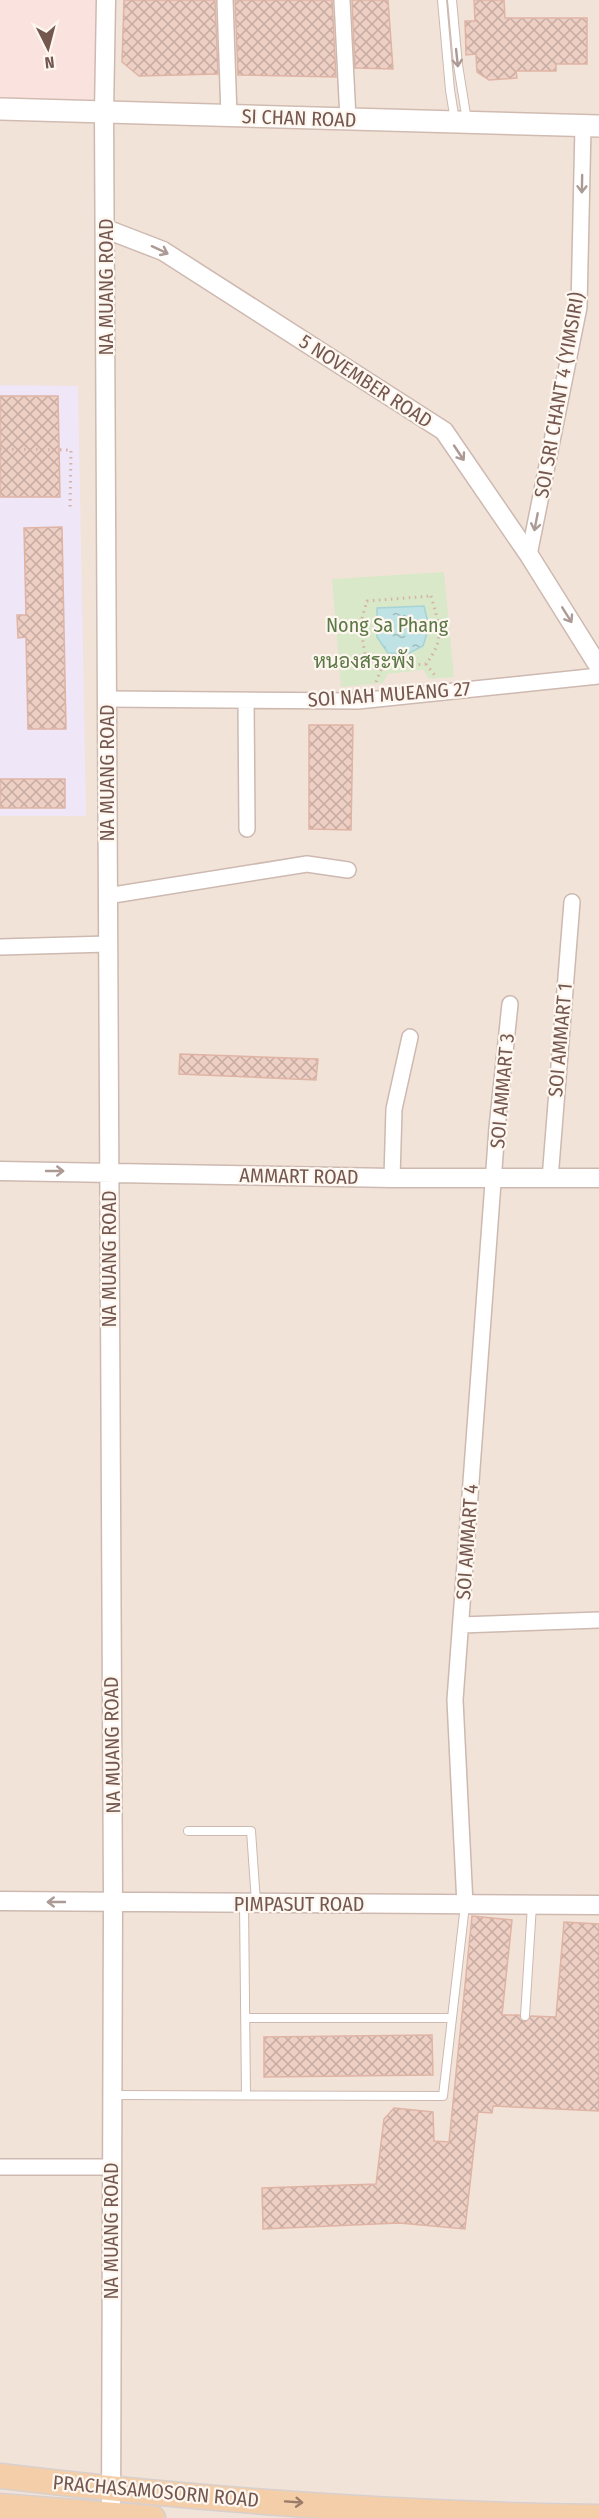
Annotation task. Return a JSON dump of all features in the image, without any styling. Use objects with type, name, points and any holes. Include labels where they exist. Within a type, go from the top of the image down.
[{"type":"main road","name":"SI CHAN ROAD","points":[[0,109],[591,126]]},
{"type":"main road","name":"PRACHASAMOSORN ROAD","points":[[0,2476],[110,2489],[485,2515],[599,2517]]},
{"type":"main road","name":"PRACHASAMOSORN ROAD","points":[[0,2506],[111,2517],[153,2518]]},
{"type":"street","name":"NA MUANG ROAD","points":[[106,0],[104,112],[113,1902],[111,2517]]},
{"type":"street","points":[[225,0],[229,116]]},
{"type":"street","points":[[342,0],[348,119]]},
{"type":"street","name":"SOI SRI CHANT 4 (YIMSIRI)","points":[[529,555],[579,307],[591,126]]},
{"type":"street","name":"5 NOVEMBER ROAD","points":[[106,229],[164,251],[444,431],[529,555],[599,667]]},
{"type":"street","name":"SOI NAH MUEANG 27","points":[[107,699],[358,701],[599,676]]},
{"type":"street","points":[[246,700],[247,829]]},
{"type":"street","points":[[107,896],[307,864],[348,870]]},
{"type":"street","name":"SOI AMMART 1","points":[[550,1179],[572,902]]},
{"type":"street","points":[[0,947],[108,944]]},
{"type":"street","name":"SOI AMMART 3","points":[[494,1179],[510,1004]]},
{"type":"street","points":[[392,1178],[394,1109],[410,1037]]},
{"type":"street","name":"AMMART ROAD","points":[[0,1171],[109,1171],[392,1178],[599,1178]]},
{"type":"street","name":"SOI AMMART 4","points":[[465,1905],[455,1700],[494,1179]]},
{"type":"street","points":[[461,1625],[599,1620]]},
{"type":"street","name":"PIMPASUT ROAD","points":[[0,1901],[599,1905]]},
{"type":"street","points":[[0,2167],[112,2167]]},
{"type":"lane","points":[[442,0],[450,90],[461,122]]},
{"type":"lane","points":[[452,0],[461,122]]},
{"type":"lane","points":[[188,1831],[251,1831],[246,2095]]},
{"type":"lane","points":[[112,2095],[443,2096],[465,1905]]},
{"type":"lane","points":[[525,2016],[532,1905]]},
{"type":"lane","points":[[247,2018],[452,2018]]},
{"type":"path","points":[[0,449],[71,450],[70,511]]},
{"type":"path","points":[[431,596],[439,625],[438,648],[426,663],[382,667],[365,654],[360,625],[367,601],[431,596]]},
{"type":"shaded area","points":[[0,0],[599,0],[599,2518],[0,2518]]},
{"type":"shaded area","points":[[0,0],[106,0],[104,112],[0,109]]},
{"type":"shaded area","points":[[0,385],[78,386],[86,816],[0,816]]},
{"type":"green space","name":"หนองสระพัง","points":[[444,572],[454,677],[429,679],[423,670],[388,674],[383,683],[341,687],[332,579]]},
{"type":"water","points":[[424,606],[429,627],[423,646],[407,654],[388,653],[377,637],[377,608]]},
{"type":"building","points":[[124,0],[215,0],[218,74],[139,76],[122,62]]},
{"type":"building","points":[[235,0],[332,0],[336,77],[238,75]]},
{"type":"building","points":[[352,0],[388,0],[393,69],[355,68]]},
{"type":"building","points":[[474,0],[504,0],[505,18],[587,18],[587,64],[556,64],[556,71],[516,71],[517,78],[489,80],[477,72],[476,54],[466,55],[465,21],[475,21]]},
{"type":"building","points":[[0,396],[58,396],[60,497],[0,497]]},
{"type":"building","points":[[62,527],[66,729],[28,729],[26,637],[18,638],[17,615],[26,615],[24,528]]},
{"type":"building","points":[[309,725],[353,725],[351,830],[309,829]]},
{"type":"building","points":[[0,779],[65,779],[65,808],[0,808]]},
{"type":"building","points":[[180,1054],[318,1059],[316,1080],[179,1074]]},
{"type":"building","points":[[472,1916],[512,1920],[502,2015],[519,2015],[525,2022],[531,2016],[556,2017],[564,1922],[599,1924],[599,2111],[493,2106],[492,2113],[478,2112],[465,2229],[399,2223],[263,2229],[262,2188],[376,2184],[384,2119],[394,2108],[433,2112],[434,2141],[449,2142]]},
{"type":"building","points":[[432,2035],[433,2075],[264,2077],[264,2037]]},
{"type":"park label","name":"Nong Sa Phang","points":[[387,625]]}]
